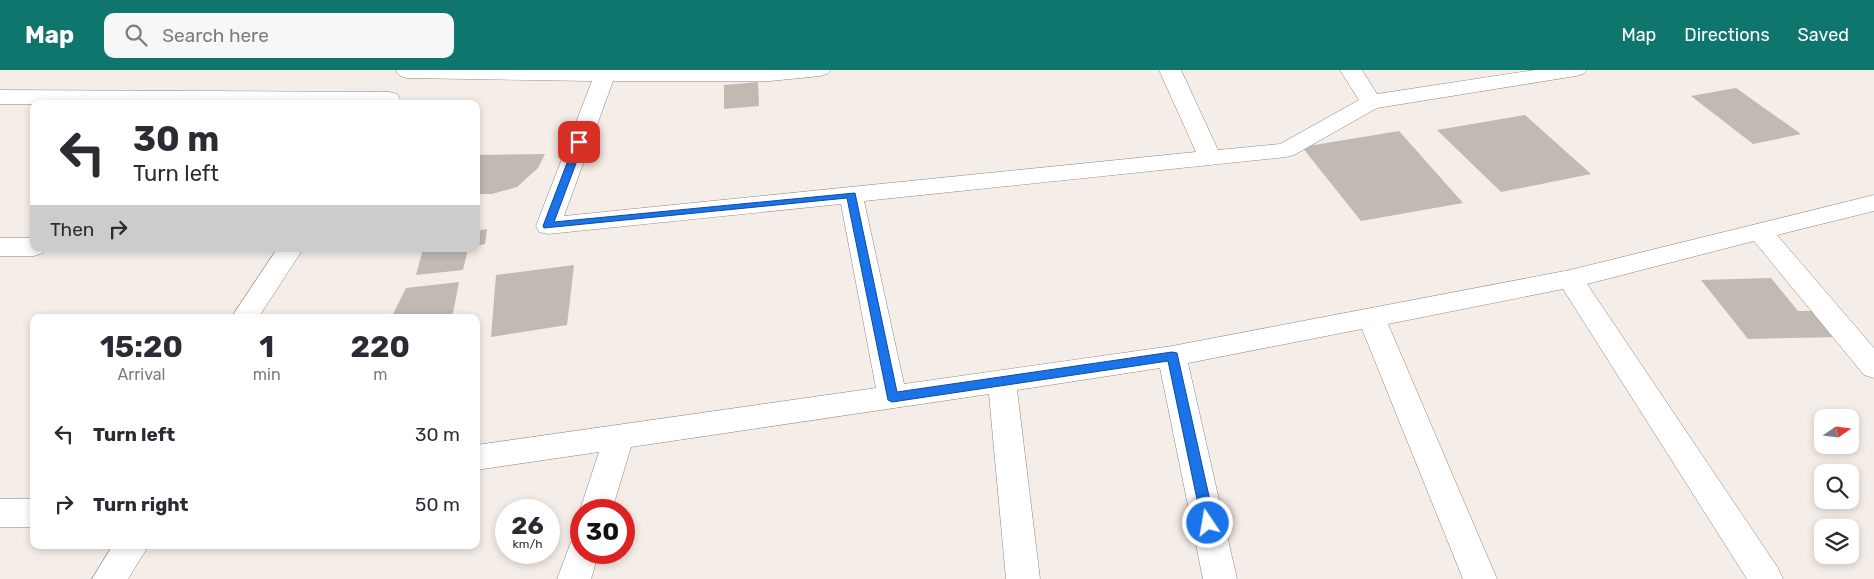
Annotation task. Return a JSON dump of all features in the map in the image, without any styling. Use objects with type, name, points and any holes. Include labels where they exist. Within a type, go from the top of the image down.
[{"type":"street","points":[[388,100],[408,71],[770,75],[820,70]]},
{"type":"street","points":[[1170,70],[1210,158]]},
{"type":"street","points":[[1351,70],[1371,102]]},
{"type":"street","points":[[606,73],[548,226],[1286,150],[1371,102],[1576,70]]},
{"type":"street","points":[[0,97],[290,100]]},
{"type":"street","points":[[851,195],[892,397]]},
{"type":"street","points":[[480,457],[1172,356],[1372,319],[1570,279],[1874,203]]},
{"type":"street","points":[[1759,231],[1874,366]]},
{"type":"street","points":[[0,247],[30,247]]},
{"type":"street","points":[[247,314],[288,252]]},
{"type":"street","points":[[1570,279],[1766,579]]},
{"type":"street","points":[[1372,319],[1480,579]]},
{"type":"street","points":[[1172,356],[1220,579]]},
{"type":"street","points":[[1002,381],[1023,579]]},
{"type":"street","points":[[599,499],[619,437]]},
{"type":"street","points":[[0,514],[30,513]]},
{"type":"street","points":[[109,579],[129,549]]},
{"type":"street","points":[[574,579],[579,564]]},
{"type":"building","points":[[758,82],[759,106],[724,109],[724,85]]},
{"type":"building","points":[[1736,88],[1801,134],[1753,144],[1691,96]]},
{"type":"building","points":[[1525,115],[1591,174],[1501,192],[1437,130]]},
{"type":"building","points":[[1399,131],[1463,203],[1361,221],[1302,147]]},
{"type":"building","points":[[545,154],[538,168],[517,187],[492,194],[480,194],[480,155]]},
{"type":"building","points":[[487,229],[485,244],[480,245],[480,230]]},
{"type":"building","points":[[422,252],[467,252],[463,270],[416,275]]},
{"type":"building","points":[[574,265],[567,325],[491,337],[496,275]]},
{"type":"building","points":[[1771,278],[1798,311],[1817,311],[1840,337],[1748,339],[1701,280]]},
{"type":"building","points":[[459,282],[453,314],[393,314],[406,288]]},
{"type":"route","points":[[579,142],[548,226],[851,195],[892,397],[1172,356],[1208,523]]}]
